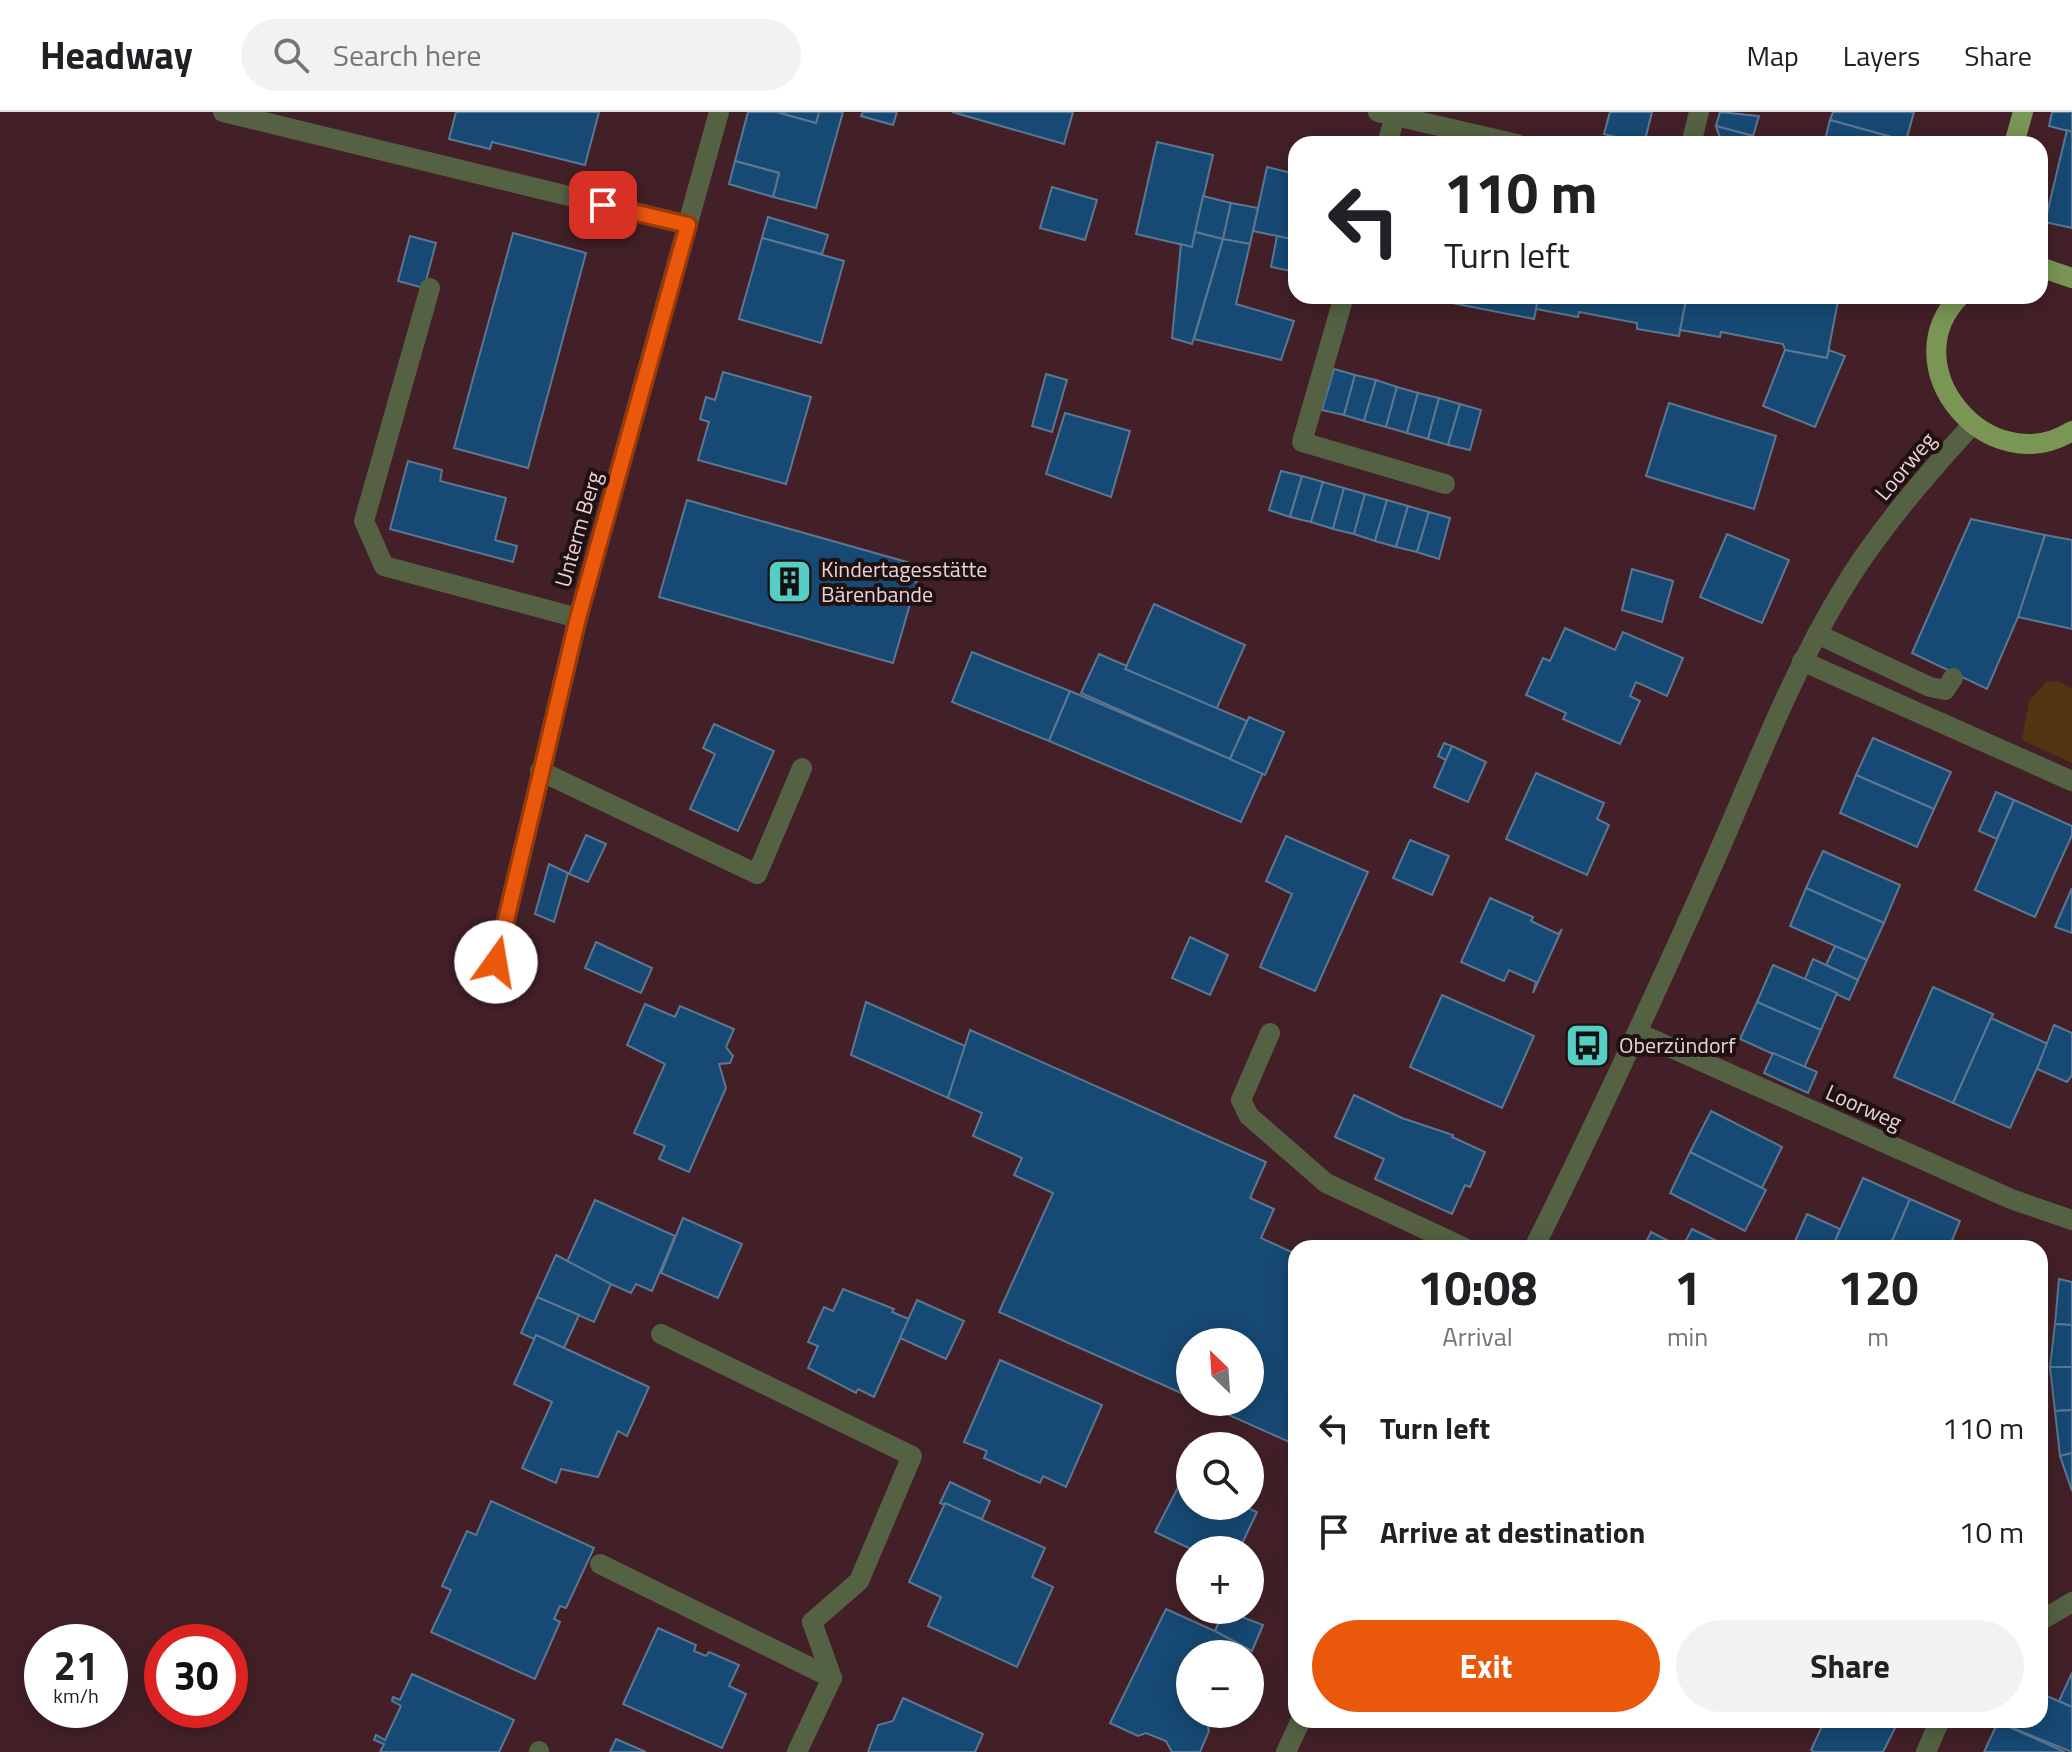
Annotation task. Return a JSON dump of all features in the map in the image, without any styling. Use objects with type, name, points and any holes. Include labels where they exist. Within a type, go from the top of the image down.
[{"type":"main road","points":[[2016,136],[2023,112]]},
{"type":"main road","points":[[2048,270],[2072,278]]},
{"type":"main road","points":[[1953,304],[1942,325],[1937,352],[1940,380],[1952,405],[1971,426],[1993,438],[2016,444],[2041,443],[2072,431]]},
{"type":"street","points":[[223,112],[688,225]]},
{"type":"street","name":"Unterm Berg","points":[[496,962],[578,618],[719,112]]},
{"type":"street","points":[[1693,136],[1699,112]]},
{"type":"street","points":[[1390,136],[1399,115],[1484,136]]},
{"type":"street","points":[[430,288],[364,521],[384,566],[578,618]]},
{"type":"street","points":[[1342,304],[1302,442],[1445,484]]},
{"type":"street","name":"Loorweg","points":[[1538,1240],[1638,1033],[1802,661],[1839,594],[1894,517],[1971,426]]},
{"type":"street","points":[[1817,634],[1930,687],[1945,690],[1953,678]]},
{"type":"street","points":[[1802,661],[2072,781]]},
{"type":"street","points":[[540,771],[757,874],[802,768]]},
{"type":"street","points":[[1270,1033],[1241,1100],[1249,1116],[1326,1183],[1448,1240]]},
{"type":"street","name":"Loorweg","points":[[1638,1033],[2011,1199],[2072,1220]]},
{"type":"street","points":[[661,1334],[912,1456],[859,1581],[812,1622],[832,1678],[797,1752]]},
{"type":"street","points":[[600,1564],[832,1678]]},
{"type":"street","points":[[2048,1616],[2072,1602]]},
{"type":"street","points":[[1286,1752],[1297,1728]]},
{"type":"street","points":[[1926,1752],[1936,1728]]},
{"type":"shaded area","points":[[2059,681],[2072,689],[2072,763],[2022,740],[2029,701],[2046,682]]},
{"type":"building","points":[[456,112],[599,112],[585,165],[492,142],[490,149],[449,139]]},
{"type":"building","points":[[748,112],[777,112],[816,123],[819,112],[843,112],[816,208],[773,197],[779,173],[735,161]]},
{"type":"building","points":[[777,112],[819,112],[816,123]]},
{"type":"building","points":[[863,112],[897,112],[893,125],[861,116]]},
{"type":"building","points":[[952,112],[1073,112],[1064,144]]},
{"type":"building","points":[[1610,112],[1652,112],[1646,136],[1604,134]]},
{"type":"building","points":[[1720,112],[1759,116],[1753,136],[1716,126]]},
{"type":"building","points":[[1833,112],[1914,112],[1907,136],[1888,136],[1830,120]]},
{"type":"building","points":[[2052,112],[2072,112],[2072,132],[2049,126]]},
{"type":"building","points":[[1830,120],[1888,136],[1826,136]]},
{"type":"building","points":[[1716,126],[1753,136],[1719,136]]},
{"type":"building","points":[[2067,130],[2072,132],[2072,228],[2048,223],[2048,209]]},
{"type":"building","points":[[1157,142],[1213,155],[1192,247],[1136,234]]},
{"type":"building","points":[[735,161],[779,173],[773,197],[729,184]]},
{"type":"building","points":[[1267,167],[1288,172],[1288,238],[1253,231]]},
{"type":"building","points":[[1052,187],[1097,200],[1085,240],[1040,228]]},
{"type":"building","points":[[1203,196],[1231,203],[1223,239],[1195,232]]},
{"type":"building","points":[[1231,203],[1258,208],[1250,244],[1223,239]]},
{"type":"building","points":[[768,217],[828,235],[822,254],[762,238]]},
{"type":"building","points":[[1195,232],[1223,239],[1192,344],[1172,338],[1181,244],[1192,247]]},
{"type":"building","points":[[513,233],[586,253],[528,468],[454,448]]},
{"type":"building","points":[[410,236],[436,243],[424,288],[398,281]]},
{"type":"building","points":[[1277,236],[1288,238],[1288,270],[1271,267]]},
{"type":"building","points":[[762,238],[844,261],[821,343],[739,319]]},
{"type":"building","points":[[1223,239],[1250,244],[1236,304],[1294,321],[1281,360],[1194,339]]},
{"type":"building","points":[[1457,304],[1537,304],[1534,319]]},
{"type":"building","points":[[1537,304],[1685,304],[1679,336],[1637,329],[1637,323],[1579,312],[1578,317],[1536,309]]},
{"type":"building","points":[[1685,304],[1837,304],[1827,358],[1785,350],[1783,344],[1721,332],[1720,337],[1680,330]]},
{"type":"building","points":[[1785,350],[1827,358],[1829,350],[1845,356],[1815,427],[1763,406]]},
{"type":"building","points":[[1334,369],[1355,375],[1344,415],[1322,410]]},
{"type":"building","points":[[723,372],[811,397],[786,484],[698,460],[709,422],[700,419],[706,397],[715,400]]},
{"type":"building","points":[[1046,374],[1067,380],[1052,432],[1032,426]]},
{"type":"building","points":[[1355,375],[1376,380],[1364,421],[1344,415]]},
{"type":"building","points":[[1376,380],[1397,387],[1386,427],[1364,421]]},
{"type":"building","points":[[1397,387],[1418,393],[1407,433],[1386,427]]},
{"type":"building","points":[[1418,393],[1439,398],[1428,439],[1407,433]]},
{"type":"building","points":[[1439,398],[1460,404],[1448,445],[1428,439]]},
{"type":"building","points":[[1669,403],[1776,436],[1754,509],[1646,476]]},
{"type":"building","points":[[1460,404],[1481,410],[1470,450],[1448,445]]},
{"type":"building","points":[[1065,413],[1130,431],[1111,497],[1046,474]]},
{"type":"building","points":[[408,461],[442,470],[440,481],[506,498],[495,540],[517,546],[513,562],[390,529]]},
{"type":"building","points":[[1281,471],[1302,476],[1290,517],[1269,510]]},
{"type":"building","points":[[1302,476],[1323,482],[1311,522],[1290,517]]},
{"type":"building","points":[[1323,482],[1344,488],[1333,529],[1311,522]]},
{"type":"building","points":[[1344,488],[1365,494],[1354,534],[1333,529]]},
{"type":"building","points":[[1365,494],[1387,500],[1375,541],[1354,534]]},
{"type":"building","name":"Kindertagesstätte Bärenbande","points":[[687,500],[921,566],[893,663],[659,597]]},
{"type":"building","points":[[1387,500],[1408,506],[1396,547],[1375,541]]},
{"type":"building","points":[[1408,506],[1429,512],[1417,552],[1396,547]]},
{"type":"building","points":[[1429,512],[1450,518],[1439,559],[1417,552]]},
{"type":"building","points":[[1971,519],[2045,535],[2018,617],[1987,689],[1912,653]]},
{"type":"building","points":[[1727,534],[1789,560],[1762,623],[1700,597]]},
{"type":"building","points":[[2045,535],[2072,540],[2072,629],[2018,617]]},
{"type":"building","points":[[1632,569],[1673,581],[1662,622],[1622,610]]},
{"type":"building","points":[[1154,604],[1245,645],[1216,710],[1125,669]]},
{"type":"building","points":[[1565,628],[1615,650],[1623,632],[1683,658],[1667,696],[1636,682],[1630,696],[1640,701],[1620,744],[1563,719],[1566,713],[1526,695],[1543,658],[1550,661]]},
{"type":"building","points":[[972,652],[1070,691],[1049,741],[952,702]]},
{"type":"building","points":[[1099,654],[1127,666],[1125,669],[1247,721],[1230,759],[1081,693]]},
{"type":"building","points":[[1070,691],[1263,773],[1241,822],[1049,741]]},
{"type":"building","points":[[1249,717],[1284,732],[1265,775],[1230,759]]},
{"type":"building","points":[[714,724],[774,751],[738,831],[690,809],[715,754],[703,748]]},
{"type":"building","points":[[1873,738],[1951,772],[1934,809],[1856,775]]},
{"type":"building","points":[[1444,743],[1452,746],[1446,760],[1438,756]]},
{"type":"building","points":[[1452,746],[1486,762],[1468,802],[1434,787]]},
{"type":"building","points":[[1536,773],[1604,803],[1597,819],[1609,825],[1587,875],[1506,839]]},
{"type":"building","points":[[1856,775],[1934,809],[1917,847],[1840,813]]},
{"type":"building","points":[[1996,792],[2014,800],[1997,839],[1979,831]]},
{"type":"building","points":[[2014,800],[2072,826],[2072,835],[2035,917],[1975,890]]},
{"type":"building","points":[[586,835],[606,844],[588,882],[569,874]]},
{"type":"building","points":[[1286,836],[1368,872],[1315,991],[1260,967],[1292,894],[1266,881]]},
{"type":"building","points":[[1410,840],[1449,856],[1432,895],[1393,878]]},
{"type":"building","points":[[1823,851],[1900,885],[1884,923],[1806,888]]},
{"type":"building","points":[[549,864],[568,873],[554,922],[535,914]]},
{"type":"building","points":[[1806,888],[1884,923],[1867,960],[1790,926]]},
{"type":"building","points":[[2072,888],[2072,933],[2055,927]]},
{"type":"building","points":[[1490,898],[1533,917],[1531,921],[1558,934],[1562,929],[1533,993],[1536,982],[1509,970],[1504,981],[1461,962]]},
{"type":"building","points":[[1190,937],[1228,955],[1210,995],[1172,978]]},
{"type":"building","points":[[596,942],[652,968],[641,993],[585,968]]},
{"type":"building","points":[[1835,946],[1867,960],[1858,980],[1826,965]]},
{"type":"building","points":[[1813,959],[1858,980],[1849,1000],[1805,979]]},
{"type":"building","points":[[1773,965],[1837,993],[1821,1030],[1757,1002]]},
{"type":"building","points":[[1933,987],[1993,1014],[1953,1103],[1894,1077]]},
{"type":"building","points":[[1442,995],[1534,1036],[1502,1108],[1410,1067]]},
{"type":"building","points":[[866,1002],[965,1046],[948,1098],[851,1055]]},
{"type":"building","points":[[1757,1002],[1821,1030],[1804,1068],[1740,1039]]},
{"type":"building","points":[[645,1004],[675,1017],[680,1006],[734,1029],[726,1047],[733,1056],[730,1063],[719,1064],[726,1088],[689,1172],[659,1159],[665,1146],[634,1133],[665,1064],[627,1045]]},
{"type":"building","points":[[1991,1018],[2048,1044],[2010,1128],[1953,1103]]},
{"type":"building","points":[[2054,1025],[2072,1033],[2072,1075],[2067,1082],[2037,1069]]},
{"type":"building","points":[[970,1030],[1266,1162],[1250,1198],[1274,1209],[1261,1238],[1288,1250],[1288,1441],[1231,1416],[1264,1416],[1264,1328],[1176,1328],[1176,1391],[999,1312],[1053,1193],[1014,1175],[1022,1158],[973,1136],[982,1113],[948,1098]]},
{"type":"building","points":[[1773,1053],[1817,1072],[1808,1093],[1764,1073]]},
{"type":"building","points":[[1354,1095],[1402,1118],[1453,1135],[1485,1152],[1470,1187],[1465,1185],[1452,1214],[1375,1179],[1384,1159],[1335,1137]]},
{"type":"building","points":[[1711,1111],[1782,1147],[1762,1188],[1690,1152]]},
{"type":"building","points":[[1690,1152],[1766,1190],[1745,1231],[1670,1193]]},
{"type":"building","points":[[1863,1178],[1910,1199],[1892,1240],[1836,1240]]},
{"type":"building","points":[[1910,1199],[1960,1221],[1952,1240],[1892,1240]]},
{"type":"building","points":[[595,1200],[675,1236],[652,1291],[636,1284],[631,1293],[566,1264]]},
{"type":"building","points":[[1807,1214],[1840,1229],[1835,1240],[1796,1240]]},
{"type":"building","points":[[683,1218],[742,1244],[718,1298],[661,1273]]},
{"type":"building","points":[[1692,1229],[1715,1240],[1686,1240]]},
{"type":"building","points":[[1651,1232],[1666,1240],[1647,1240]]},
{"type":"building","points":[[556,1255],[611,1284],[594,1322],[537,1297]]},
{"type":"building","points":[[2059,1279],[2072,1282],[2072,1325],[2055,1324]]},
{"type":"building","points":[[843,1289],[894,1309],[892,1312],[909,1319],[874,1397],[858,1389],[856,1393],[808,1368],[818,1346],[808,1342],[824,1307],[833,1311]]},
{"type":"building","points":[[537,1297],[579,1315],[564,1348],[536,1335],[534,1339],[521,1333]]},
{"type":"building","points":[[917,1300],[964,1321],[946,1359],[900,1338]]},
{"type":"building","points":[[2055,1324],[2072,1325],[2072,1367],[2050,1367]]},
{"type":"building","points":[[536,1335],[649,1387],[627,1436],[618,1431],[598,1477],[561,1469],[556,1483],[522,1468],[552,1402],[514,1384]]},
{"type":"building","points":[[1000,1360],[1102,1405],[1066,1487],[1043,1476],[1040,1483],[984,1458],[987,1451],[964,1442]]},
{"type":"building","points":[[2050,1367],[2072,1367],[2072,1410],[2055,1411]]},
{"type":"building","points":[[2072,1410],[2072,1453],[2060,1456],[2055,1411]]},
{"type":"building","points":[[2072,1453],[2072,1491],[2060,1456]]},
{"type":"building","points":[[950,1482],[990,1501],[982,1519],[940,1503]]},
{"type":"building","points":[[1176,1491],[1176,1520],[1253,1520],[1246,1536],[1176,1536],[1176,1542],[1155,1532]]},
{"type":"building","points":[[491,1501],[594,1548],[566,1608],[560,1606],[554,1619],[560,1622],[535,1679],[431,1632],[451,1590],[442,1586],[467,1531],[476,1535]]},
{"type":"building","points":[[945,1503],[1045,1548],[1032,1577],[1053,1587],[1017,1667],[928,1626],[941,1597],[909,1582]]},
{"type":"building","points":[[1166,1609],[1176,1614],[1176,1624],[1199,1624],[1235,1640],[1176,1640],[1176,1728],[1208,1728],[1200,1752],[1172,1752],[1166,1741],[1146,1733],[1138,1736],[1110,1723]]},
{"type":"building","points":[[1218,1624],[1263,1625],[1257,1640],[1232,1640],[1215,1631]]},
{"type":"building","points":[[658,1628],[696,1645],[694,1651],[706,1656],[709,1652],[739,1665],[729,1686],[746,1694],[722,1748],[623,1704]]},
{"type":"building","points":[[2072,1673],[2072,1707],[2059,1701]]},
{"type":"building","points":[[412,1674],[514,1720],[499,1752],[380,1752],[384,1744],[374,1740],[376,1735],[385,1740],[401,1706],[392,1701],[393,1697],[400,1700]]},
{"type":"building","points":[[2048,1696],[2072,1707],[2072,1752],[2013,1728],[2048,1728]]},
{"type":"building","points":[[903,1698],[983,1734],[975,1752],[868,1752],[878,1725],[893,1721]]},
{"type":"building","points":[[1821,1728],[1895,1728],[1883,1752],[1811,1750]]},
{"type":"building","points":[[1995,1728],[2011,1728],[2065,1752],[1984,1752]]},
{"type":"building","points":[[616,1739],[646,1752],[610,1752]]},
{"type":"place","name":"Kindertagesstätte Bärenbande","points":[[790,582]]},
{"type":"place","name":"Oberzündorf","points":[[1588,1045]]},
{"type":"route","points":[[496,962],[578,618],[688,225],[603,205]]}]
